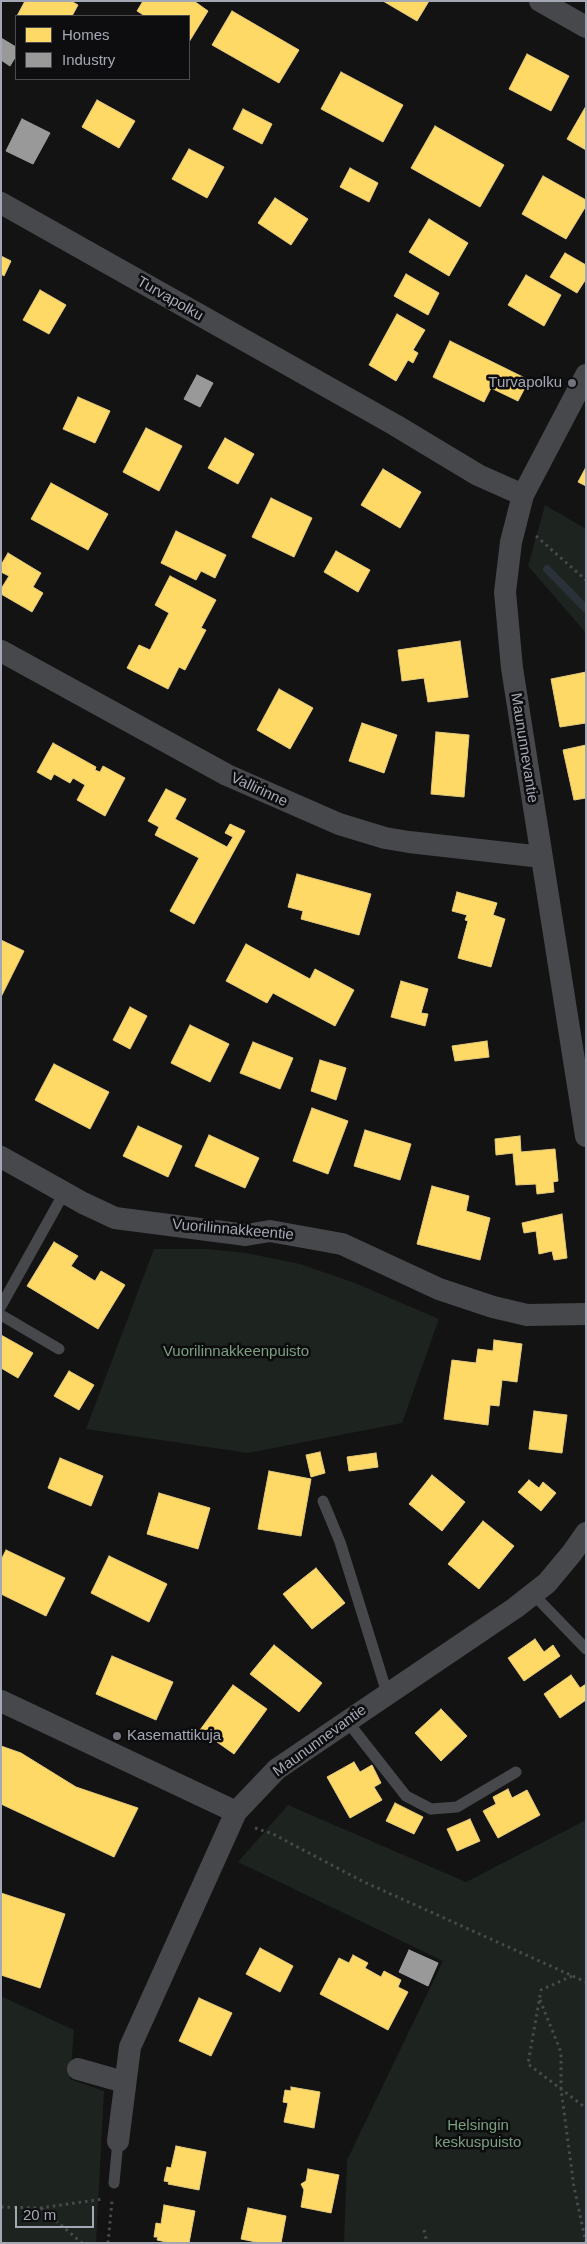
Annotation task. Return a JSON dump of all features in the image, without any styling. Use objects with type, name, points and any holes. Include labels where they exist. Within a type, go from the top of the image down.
[{"type":"street","points":[[540,1],[586,27]]},
{"type":"street","name":"Turvapolku","points":[[1,203],[395,425],[478,475],[523,495]]},
{"type":"street","name":"Maununnevantie","points":[[586,375],[523,495],[512,542],[505,592],[508,638],[586,1136]]},
{"type":"street","name":"Vallirinne","points":[[1,651],[226,775],[339,824],[385,838],[409,842],[542,857]]},
{"type":"street","name":"Vuorilinnakkeentie","points":[[1,1157],[64,1193],[115,1218],[246,1234],[270,1230],[342,1244],[439,1289],[493,1308],[526,1314],[586,1314]]},
{"type":"street","name":"Maununnevantie","points":[[236,1812],[277,1768],[515,1608],[547,1583],[586,1533]]},
{"type":"street","points":[[1,1701],[236,1812],[130,2047],[124,2082],[118,2141]]},
{"type":"street","points":[[78,2069],[124,2082]]},
{"type":"lane","points":[[1,1306],[64,1193]]},
{"type":"lane","points":[[1,1315],[59,1349]]},
{"type":"lane","points":[[323,1501],[340,1542],[387,1693]]},
{"type":"lane","points":[[533,1594],[586,1649]]},
{"type":"lane","points":[[347,1721],[406,1796],[432,1809],[457,1807],[516,1772]]},
{"type":"lane","points":[[114,2183],[118,2141]]},
{"type":"path","points":[[517,523],[542,540],[586,580]]},
{"type":"path","points":[[236,1812],[244,1825],[273,1834],[362,1881],[586,1982]]},
{"type":"path","points":[[573,1976],[541,1990],[528,2064],[586,2108]]},
{"type":"path","points":[[540,2000],[562,2052],[561,2089],[574,2187],[586,2242]]},
{"type":"path","points":[[1,2207],[40,2208],[112,2198],[108,2243]]},
{"type":"path","points":[[40,2208],[82,2243]]},
{"type":"path","points":[[424,2230],[428,2243]]},
{"type":"green space","points":[[545,505],[586,529],[586,633],[528,566]]},
{"type":"green space","name":"Vuorilinnakkeenpuisto","points":[[154,1249],[208,1249],[246,1253],[300,1264],[355,1283],[439,1319],[402,1423],[248,1453],[86,1429]]},
{"type":"green space","name":"Helsingin keskuspuisto","points":[[288,1805],[466,1882],[586,1820],[586,2243],[344,2243],[347,2160],[443,1961],[238,1862]]},
{"type":"green space","points":[[1,1996],[74,2030],[70,2079],[104,2091],[96,2243],[1,2243]]},
{"type":"building: Homes","points":[[25,1],[71,1],[78,5],[73,15],[18,15]]},
{"type":"building: Homes","points":[[143,1],[194,1],[208,11],[190,40],[190,15],[143,15],[137,11]]},
{"type":"building: Homes","points":[[383,1],[429,1],[417,21]]},
{"type":"building: Homes","points":[[232,11],[299,50],[279,83],[212,45]]},
{"type":"building: Homes","points":[[527,54],[569,76],[551,111],[509,89]]},
{"type":"building: Homes","points":[[341,72],[403,105],[383,142],[321,109]]},
{"type":"building: Homes","points":[[97,100],[135,121],[119,148],[82,127]]},
{"type":"building: Homes","points":[[586,106],[586,150],[567,139]]},
{"type":"building: Homes","points":[[243,109],[272,124],[262,144],[233,129]]},
{"type":"building: Homes","points":[[435,126],[504,165],[480,207],[411,168]]},
{"type":"building: Homes","points":[[189,149],[224,167],[207,198],[172,179]]},
{"type":"building: Homes","points":[[350,168],[378,183],[369,202],[340,187]]},
{"type":"building: Homes","points":[[543,176],[586,200],[586,206],[566,239],[522,214]]},
{"type":"building: Homes","points":[[275,198],[308,219],[291,245],[258,223]]},
{"type":"building: Homes","points":[[429,219],[468,243],[449,276],[409,252]]},
{"type":"building: Homes","points":[[565,253],[586,265],[586,279],[577,293],[550,277]]},
{"type":"building: Homes","points":[[1,256],[11,261],[4,276],[1,274]]},
{"type":"building: Homes","points":[[406,274],[439,293],[428,315],[394,296]]},
{"type":"building: Homes","points":[[526,275],[561,295],[544,326],[508,305]]},
{"type":"building: Homes","points":[[40,290],[66,305],[49,334],[23,320]]},
{"type":"building: Homes","points":[[397,314],[425,330],[413,350],[418,353],[413,363],[408,360],[396,381],[369,365]]},
{"type":"building: Homes","points":[[450,341],[529,380],[518,401],[491,388],[484,402],[433,377]]},
{"type":"building: Homes","points":[[78,397],[110,411],[95,443],[63,429]]},
{"type":"building: Homes","points":[[146,428],[182,446],[159,491],[123,472]]},
{"type":"building: Homes","points":[[225,438],[254,454],[238,484],[208,468]]},
{"type":"building: Homes","points":[[586,467],[586,486],[578,482]]},
{"type":"building: Homes","points":[[383,469],[421,492],[400,528],[361,505]]},
{"type":"building: Homes","points":[[51,483],[108,514],[88,550],[31,519]]},
{"type":"building: Homes","points":[[271,498],[312,518],[294,557],[252,537]]},
{"type":"building: Homes","points":[[176,531],[226,555],[215,578],[201,571],[196,580],[161,563]]},
{"type":"building: Homes","points":[[336,551],[370,570],[358,592],[324,572]]},
{"type":"building: Homes","points":[[8,553],[41,573],[33,587],[43,593],[32,612],[1,594],[1,589],[9,576],[1,572],[1,565]]},
{"type":"building: Homes","points":[[170,576],[216,600],[201,628],[206,630],[185,670],[179,667],[168,689],[127,668],[139,645],[150,650],[169,613],[155,605]]},
{"type":"building: Homes","points":[[460,641],[468,697],[428,702],[424,678],[402,681],[398,650]]},
{"type":"building: Homes","points":[[586,672],[586,723],[560,727],[551,679]]},
{"type":"building: Homes","points":[[279,689],[313,708],[290,749],[257,730]]},
{"type":"building: Homes","points":[[362,723],[397,735],[384,773],[349,761]]},
{"type":"building: Homes","points":[[436,732],[469,735],[464,797],[431,794]]},
{"type":"building: Homes","points":[[53,743],[96,767],[95,770],[100,772],[103,766],[125,778],[105,816],[77,800],[85,785],[73,778],[70,783],[54,774],[51,780],[37,772]]},
{"type":"building: Homes","points":[[586,745],[586,798],[574,800],[563,750]]},
{"type":"building: Homes","points":[[166,789],[186,799],[175,819],[227,847],[233,837],[225,833],[230,824],[245,831],[194,924],[170,911],[199,858],[155,835],[159,827],[148,821]]},
{"type":"building: Homes","points":[[297,874],[371,894],[359,935],[301,919],[303,911],[288,907]]},
{"type":"building: Homes","points":[[457,892],[497,903],[493,915],[505,919],[491,967],[458,958],[468,921],[465,920],[467,915],[452,911]]},
{"type":"building: Homes","points":[[1,940],[24,951],[1,997]]},
{"type":"building: Homes","points":[[246,944],[310,979],[315,969],[354,990],[335,1026],[273,993],[267,1003],[226,981]]},
{"type":"building: Homes","points":[[401,981],[428,989],[421,1013],[428,1014],[425,1026],[391,1017]]},
{"type":"building: Homes","points":[[130,1007],[147,1016],[130,1049],[113,1040]]},
{"type":"building: Homes","points":[[190,1025],[229,1044],[210,1082],[171,1063]]},
{"type":"building: Homes","points":[[487,1041],[489,1057],[455,1061],[452,1046]]},
{"type":"building: Homes","points":[[253,1042],[293,1058],[280,1089],[240,1073]]},
{"type":"building: Homes","points":[[320,1060],[346,1068],[336,1100],[311,1091]]},
{"type":"building: Homes","points":[[54,1064],[109,1092],[90,1129],[35,1100]]},
{"type":"building: Homes","points":[[312,1108],[348,1121],[328,1174],[293,1161]]},
{"type":"building: Homes","points":[[138,1126],[182,1146],[168,1177],[123,1156]]},
{"type":"building: Homes","points":[[365,1130],[411,1144],[400,1180],[354,1166]]},
{"type":"building: Homes","points":[[209,1135],[259,1158],[245,1188],[195,1166]]},
{"type":"building: Homes","points":[[520,1136],[521,1152],[555,1149],[558,1181],[553,1182],[554,1192],[537,1194],[536,1184],[516,1185],[513,1153],[496,1155],[495,1139]]},
{"type":"building: Homes","points":[[432,1186],[469,1196],[466,1211],[490,1218],[480,1260],[417,1244]]},
{"type":"building: Homes","points":[[562,1214],[567,1258],[554,1260],[552,1251],[539,1254],[536,1231],[524,1233],[522,1223]]},
{"type":"building: Homes","points":[[54,1242],[78,1256],[71,1266],[95,1281],[101,1271],[125,1285],[98,1329],[27,1286]]},
{"type":"building: Homes","points":[[1,1335],[33,1353],[18,1378],[1,1368]]},
{"type":"building: Homes","points":[[494,1340],[522,1344],[517,1382],[502,1380],[499,1406],[490,1405],[488,1425],[444,1419],[452,1360],[476,1363],[478,1349],[493,1351]]},
{"type":"building: Homes","points":[[69,1371],[94,1385],[79,1410],[54,1396]]},
{"type":"building: Homes","points":[[534,1411],[567,1415],[562,1453],[529,1449]]},
{"type":"building: Homes","points":[[320,1452],[325,1473],[311,1477],[306,1455]]},
{"type":"building: Homes","points":[[376,1453],[378,1467],[349,1471],[347,1457]]},
{"type":"building: Homes","points":[[60,1458],[103,1476],[91,1506],[48,1488]]},
{"type":"building: Homes","points":[[269,1471],[311,1479],[301,1536],[258,1529]]},
{"type":"building: Homes","points":[[432,1475],[465,1502],[442,1531],[409,1504]]},
{"type":"building: Homes","points":[[529,1480],[539,1488],[543,1482],[556,1493],[541,1511],[518,1492]]},
{"type":"building: Homes","points":[[159,1493],[210,1508],[198,1549],[147,1534]]},
{"type":"building: Homes","points":[[483,1521],[514,1546],[479,1589],[448,1564]]},
{"type":"building: Homes","points":[[6,1550],[65,1578],[46,1616],[1,1594],[1,1560]]},
{"type":"building: Homes","points":[[109,1556],[167,1584],[149,1622],[91,1593]]},
{"type":"building: Homes","points":[[316,1568],[345,1603],[312,1629],[283,1594]]},
{"type":"building: Homes","points":[[535,1639],[544,1652],[553,1645],[560,1656],[524,1681],[508,1658]]},
{"type":"building: Homes","points":[[274,1645],[322,1683],[299,1712],[250,1674]]},
{"type":"building: Homes","points":[[112,1656],[173,1682],[156,1720],[96,1694]]},
{"type":"building: Homes","points":[[571,1675],[580,1688],[586,1684],[586,1700],[560,1718],[544,1694]]},
{"type":"building: Homes","points":[[233,1685],[267,1709],[234,1754],[200,1730]]},
{"type":"building: Homes","points":[[441,1709],[467,1736],[441,1761],[415,1733]]},
{"type":"building: Homes","points":[[1,1746],[21,1753],[76,1787],[138,1808],[114,1857],[1,1804]]},
{"type":"building: Homes","points":[[354,1762],[360,1772],[372,1765],[381,1783],[374,1787],[382,1800],[350,1818],[327,1777]]},
{"type":"building: Homes","points":[[508,1789],[512,1798],[527,1790],[540,1815],[498,1838],[483,1811],[496,1804],[493,1797]]},
{"type":"building: Homes","points":[[395,1803],[423,1817],[414,1834],[386,1821]]},
{"type":"building: Homes","points":[[470,1819],[480,1841],[457,1851],[447,1829]]},
{"type":"building: Homes","points":[[1,1893],[65,1914],[40,1988],[1,1975]]},
{"type":"building: Homes","points":[[260,1948],[293,1966],[280,1992],[246,1974]]},
{"type":"building: Homes","points":[[353,1955],[368,1963],[365,1968],[381,1977],[384,1971],[401,1980],[398,1987],[408,1992],[388,2030],[320,1994],[339,1958],[349,1963]]},
{"type":"building: Homes","points":[[199,1998],[232,2013],[211,2056],[179,2041]]},
{"type":"building: Homes","points":[[291,2087],[320,2092],[314,2128],[284,2122],[288,2103],[283,2102],[285,2090],[291,2091]]},
{"type":"building: Homes","points":[[176,2146],[206,2152],[199,2190],[168,2184],[169,2182],[164,2181],[167,2167],[171,2168]]},
{"type":"building: Homes","points":[[308,2169],[339,2175],[331,2213],[301,2207],[304,2190],[301,2184],[306,2181]]},
{"type":"building: Homes","points":[[164,2205],[195,2211],[189,2243],[171,2243],[157,2240],[158,2237],[154,2237],[156,2223],[161,2224]]},
{"type":"building: Homes","points":[[248,2208],[286,2216],[281,2243],[261,2243],[241,2239]]},
{"type":"building: Industry","points":[[1,38],[15,46],[15,58],[10,66],[1,60]]},
{"type":"building: Industry","points":[[22,119],[50,133],[33,164],[6,151]]},
{"type":"building: Industry","points":[[197,375],[213,383],[200,407],[184,399]]},
{"type":"building: Industry","points":[[409,1950],[438,1963],[428,1986],[399,1972]]},
{"type":"waterway","points":[[547,569],[586,609]]},
{"type":"place","name":"Turvapolku","points":[[572,383]]},
{"type":"place","name":"Kasemattikuja","points":[[117,1736]]}]
